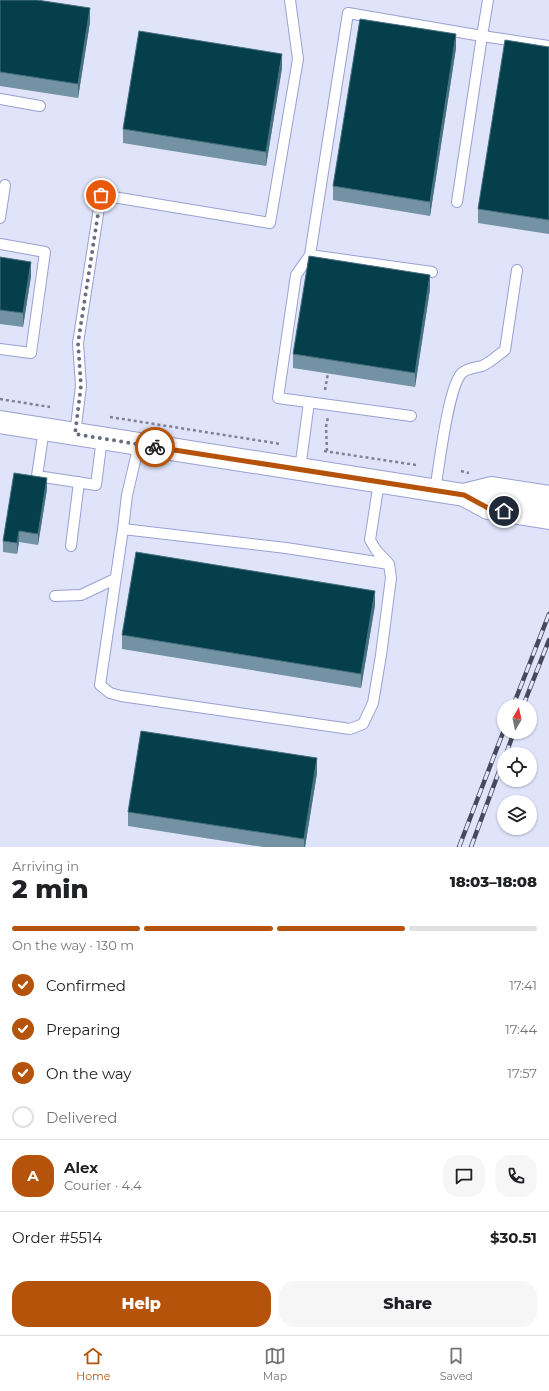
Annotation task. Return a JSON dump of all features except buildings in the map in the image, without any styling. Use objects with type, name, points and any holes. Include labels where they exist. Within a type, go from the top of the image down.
[{"type":"street","points":[[0,422],[464,495],[488,508],[549,518]]},
{"type":"street","points":[[464,495],[492,488],[549,497]]},
{"type":"lane","points":[[75,434],[81,386],[78,343],[101,195],[270,223],[298,59],[290,0]]},
{"type":"lane","points":[[458,202],[488,0]]},
{"type":"lane","points":[[411,416],[278,398],[296,275],[310,255],[348,13],[549,46]]},
{"type":"lane","points":[[0,99],[40,106]]},
{"type":"lane","points":[[0,218],[5,186]]},
{"type":"lane","points":[[0,244],[45,252],[31,353],[0,349]]},
{"type":"lane","points":[[310,255],[432,272]]},
{"type":"lane","points":[[435,490],[445,428],[452,394],[457,379],[462,372],[483,366],[504,350],[517,270]]},
{"type":"lane","points":[[300,469],[309,402]]},
{"type":"lane","points":[[44,429],[37,476],[96,485],[102,438]]},
{"type":"lane","points":[[139,444],[127,495],[100,685],[110,693],[350,729],[363,724],[373,704],[391,578],[389,564],[376,550],[370,540],[379,482]]},
{"type":"lane","points":[[71,546],[79,482]]},
{"type":"lane","points":[[123,529],[286,548],[389,564]]},
{"type":"lane","points":[[54,596],[81,595],[115,579]]},
{"type":"path","points":[[0,399],[50,407]]},
{"type":"path","points":[[110,417],[281,444]]},
{"type":"path","points":[[324,451],[416,465]]},
{"type":"railway","points":[[516,699],[549,614]]},
{"type":"railway","points":[[526,699],[549,640]]},
{"type":"railway","points":[[459,847],[501,739]]},
{"type":"railway","points":[[509,747],[511,739]]},
{"type":"railway","points":[[471,847],[497,777]]},
{"type":"way so far","points":[[101,195],[78,343],[81,386],[75,434],[155,447]]},
{"type":"route","points":[[155,447],[464,495],[488,508],[504,511]]}]
